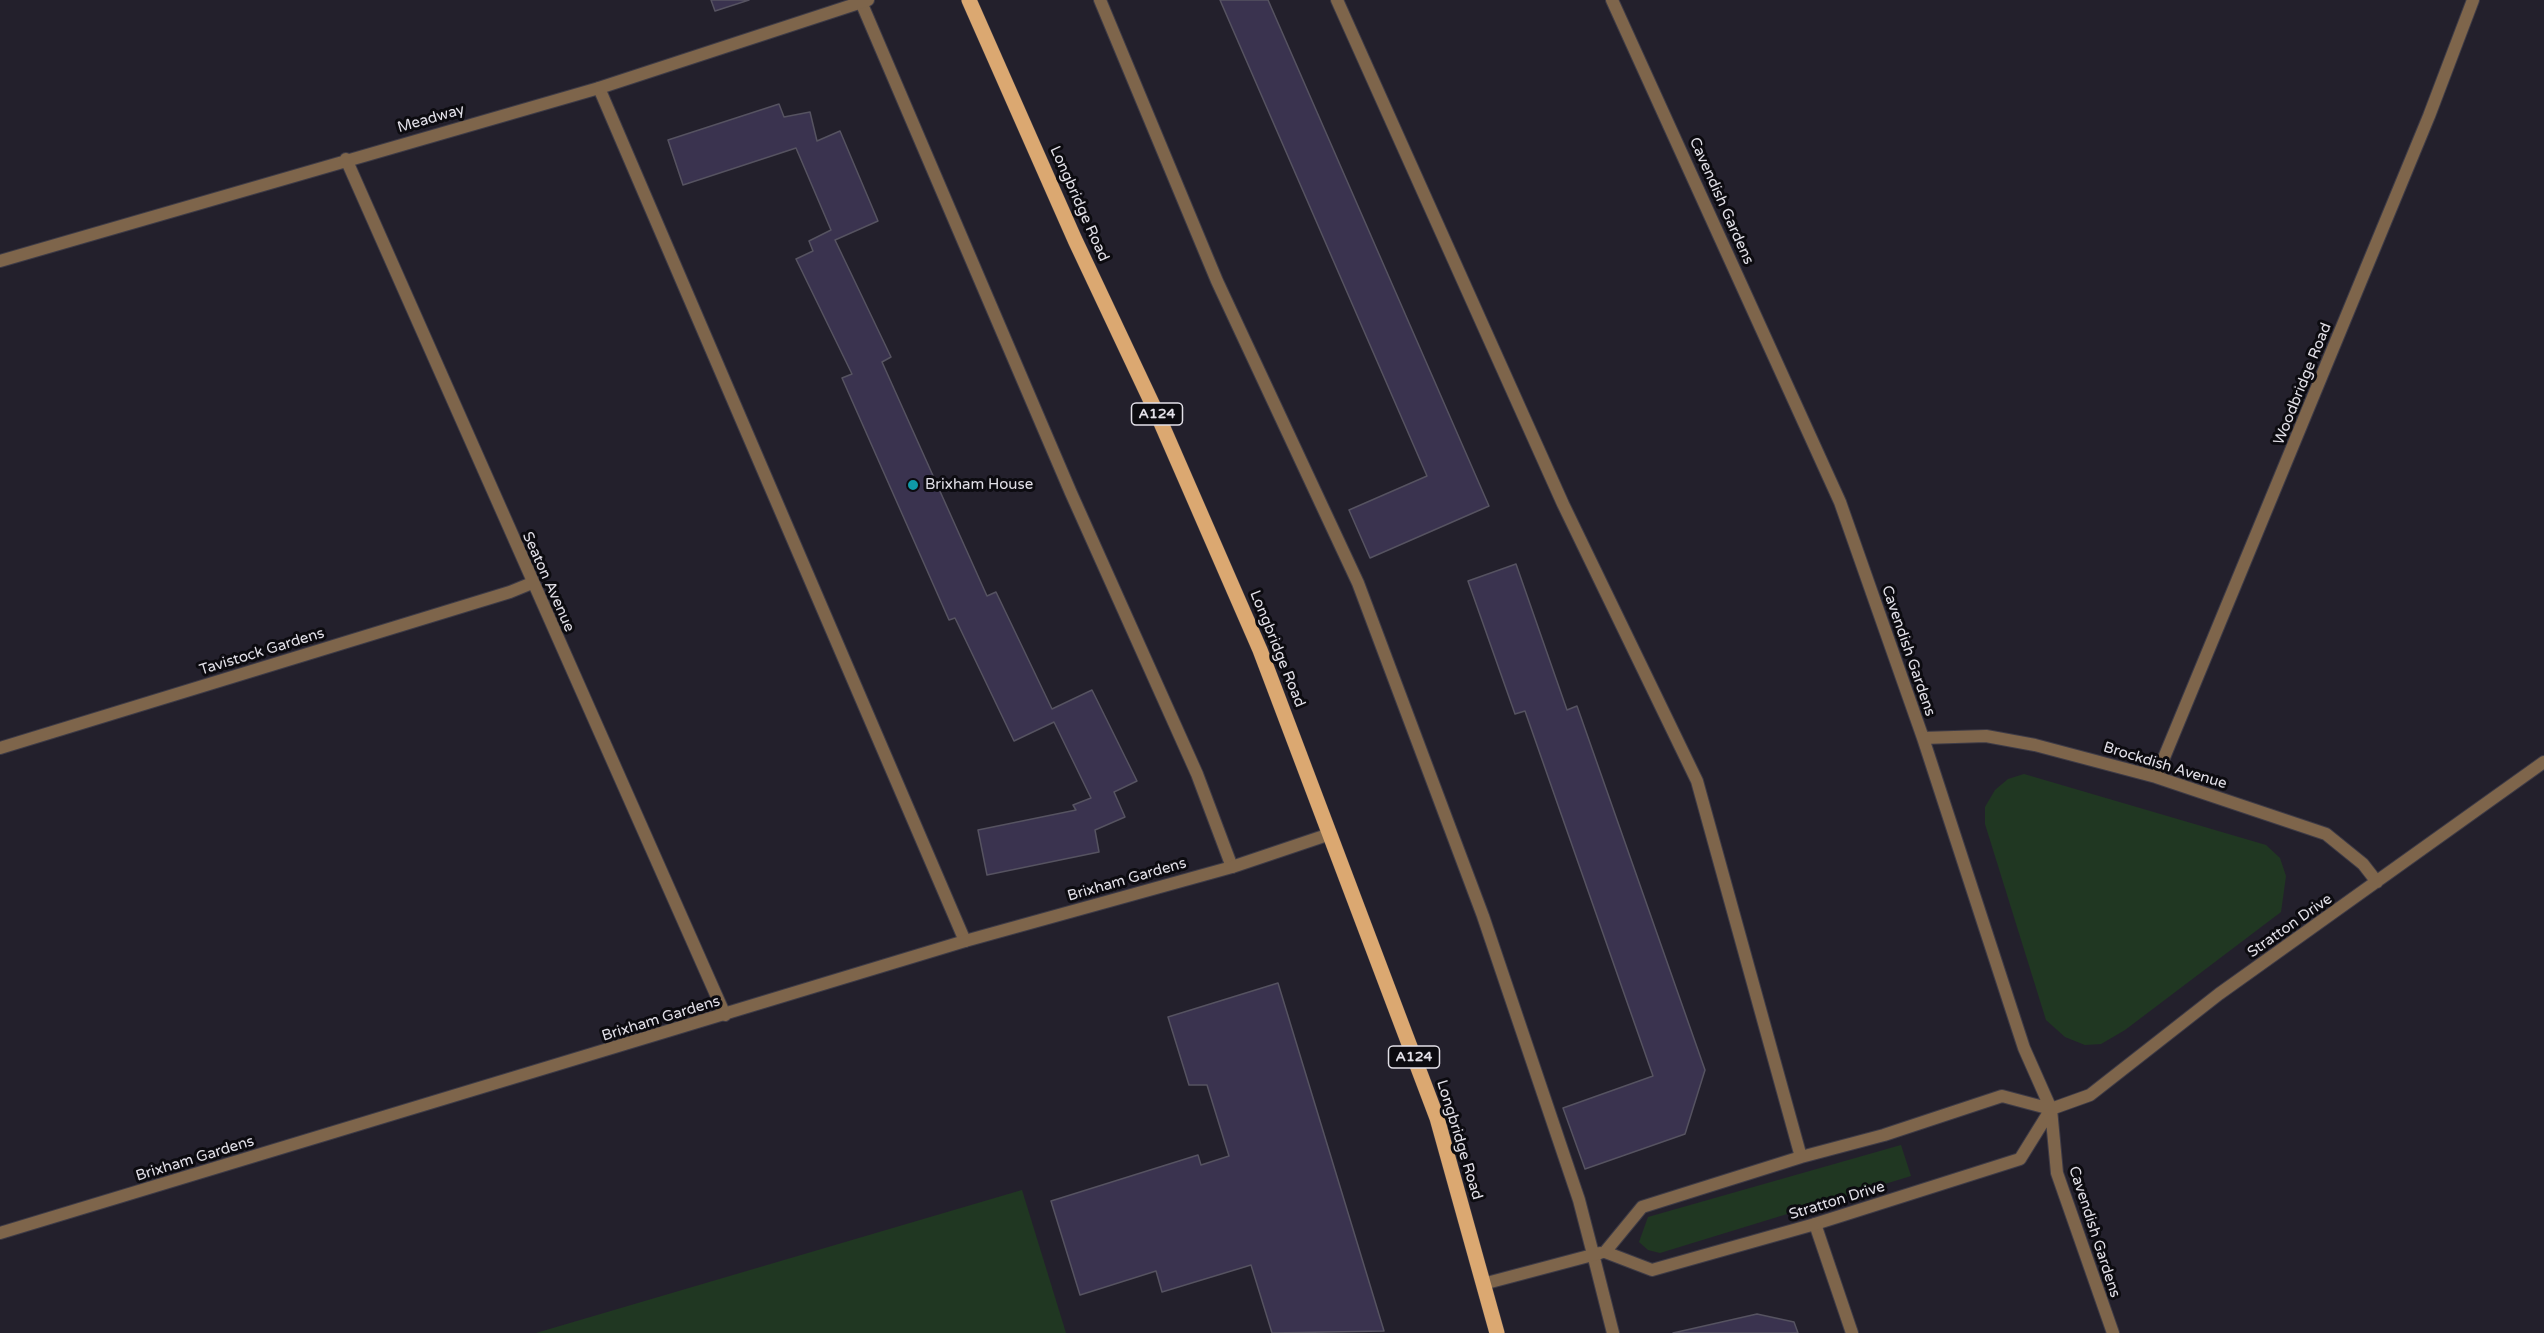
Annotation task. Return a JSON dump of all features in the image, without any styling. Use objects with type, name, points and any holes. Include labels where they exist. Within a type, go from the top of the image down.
[{"type":"main road","name":"Longbridge Road","points":[[969,0],[1075,240],[1158,416],[1260,650],[1437,1118],[1497,1333]]},
{"type":"street","points":[[1100,0],[1217,281],[1358,583],[1484,915],[1579,1200],[1599,1253],[1613,1333]]},
{"type":"street","points":[[1336,0],[1563,504],[1697,781],[1802,1157]]},
{"type":"street","name":"Cavendish Gardens","points":[[1612,0],[1840,502],[1923,738],[2024,1048],[2052,1108],[2057,1173],[2113,1333]]},
{"type":"street","name":"Woodbridge Road","points":[[2156,777],[2420,138],[2474,0]]},
{"type":"street","points":[[865,1],[1071,493],[1197,774],[1232,867]]},
{"type":"street","name":"Meadway","points":[[0,261],[346,159],[599,88],[865,1]]},
{"type":"street","points":[[599,88],[965,941]]},
{"type":"street","name":"Seaton Avenue","points":[[346,159],[725,1015]]},
{"type":"street","name":"Tavistock Gardens","points":[[0,748],[510,592],[532,583]]},
{"type":"street","name":"Brockdish Avenue","points":[[1923,738],[1986,736],[2035,745],[2156,777],[2326,834],[2363,864],[2377,882]]},
{"type":"street","name":"Stratton Drive","points":[[1599,1253],[1652,1270],[1815,1224],[2020,1159],[2052,1108],[2090,1095],[2219,994],[2544,762]]},
{"type":"street","name":"Brixham Gardens","points":[[0,1233],[965,941],[1232,867],[1330,834]]},
{"type":"street","points":[[1483,1284],[1599,1253],[1642,1207],[1802,1157],[1884,1135],[2001,1096],[2052,1108]]},
{"type":"street","points":[[1815,1224],[1852,1333]]},
{"type":"green space","points":[[2024,774],[2266,845],[2280,858],[2286,876],[2281,912],[2125,1030],[2101,1044],[2085,1045],[2065,1037],[2046,1020],[1985,824],[1985,807],[1995,790],[2008,779]]},
{"type":"green space","points":[[1901,1145],[1911,1176],[1660,1253],[1648,1250],[1639,1242],[1648,1217]]},
{"type":"green space","points":[[1022,1190],[1066,1333],[536,1333]]},
{"type":"building","points":[[711,0],[749,0],[715,11]]},
{"type":"building","points":[[1220,0],[1268,0],[1489,506],[1370,558],[1349,510],[1427,476]]},
{"type":"building","name":"Brixham House","points":[[779,104],[784,117],[810,112],[817,141],[840,131],[878,221],[835,240],[891,357],[882,362],[987,596],[996,592],[1052,709],[1092,690],[1137,781],[1114,792],[1125,817],[1095,830],[1099,852],[987,875],[978,830],[1076,810],[1073,805],[1091,798],[1054,722],[1014,741],[955,618],[949,620],[842,378],[852,374],[796,259],[813,251],[809,241],[831,230],[796,148],[683,185],[668,140]]},
{"type":"building","points":[[1516,564],[1567,710],[1577,706],[1705,1070],[1685,1134],[1585,1169],[1563,1108],[1653,1076],[1525,711],[1515,714],[1468,581]]},
{"type":"building","points":[[1278,983],[1384,1331],[1272,1333],[1251,1265],[1162,1292],[1156,1271],[1080,1295],[1051,1201],[1198,1155],[1201,1165],[1229,1156],[1207,1085],[1189,1085],[1168,1017]]},
{"type":"building","points":[[1757,1314],[1794,1322],[1798,1333],[1673,1333]]},
{"type":"place","name":"Brixham House","points":[[913,485]]}]
